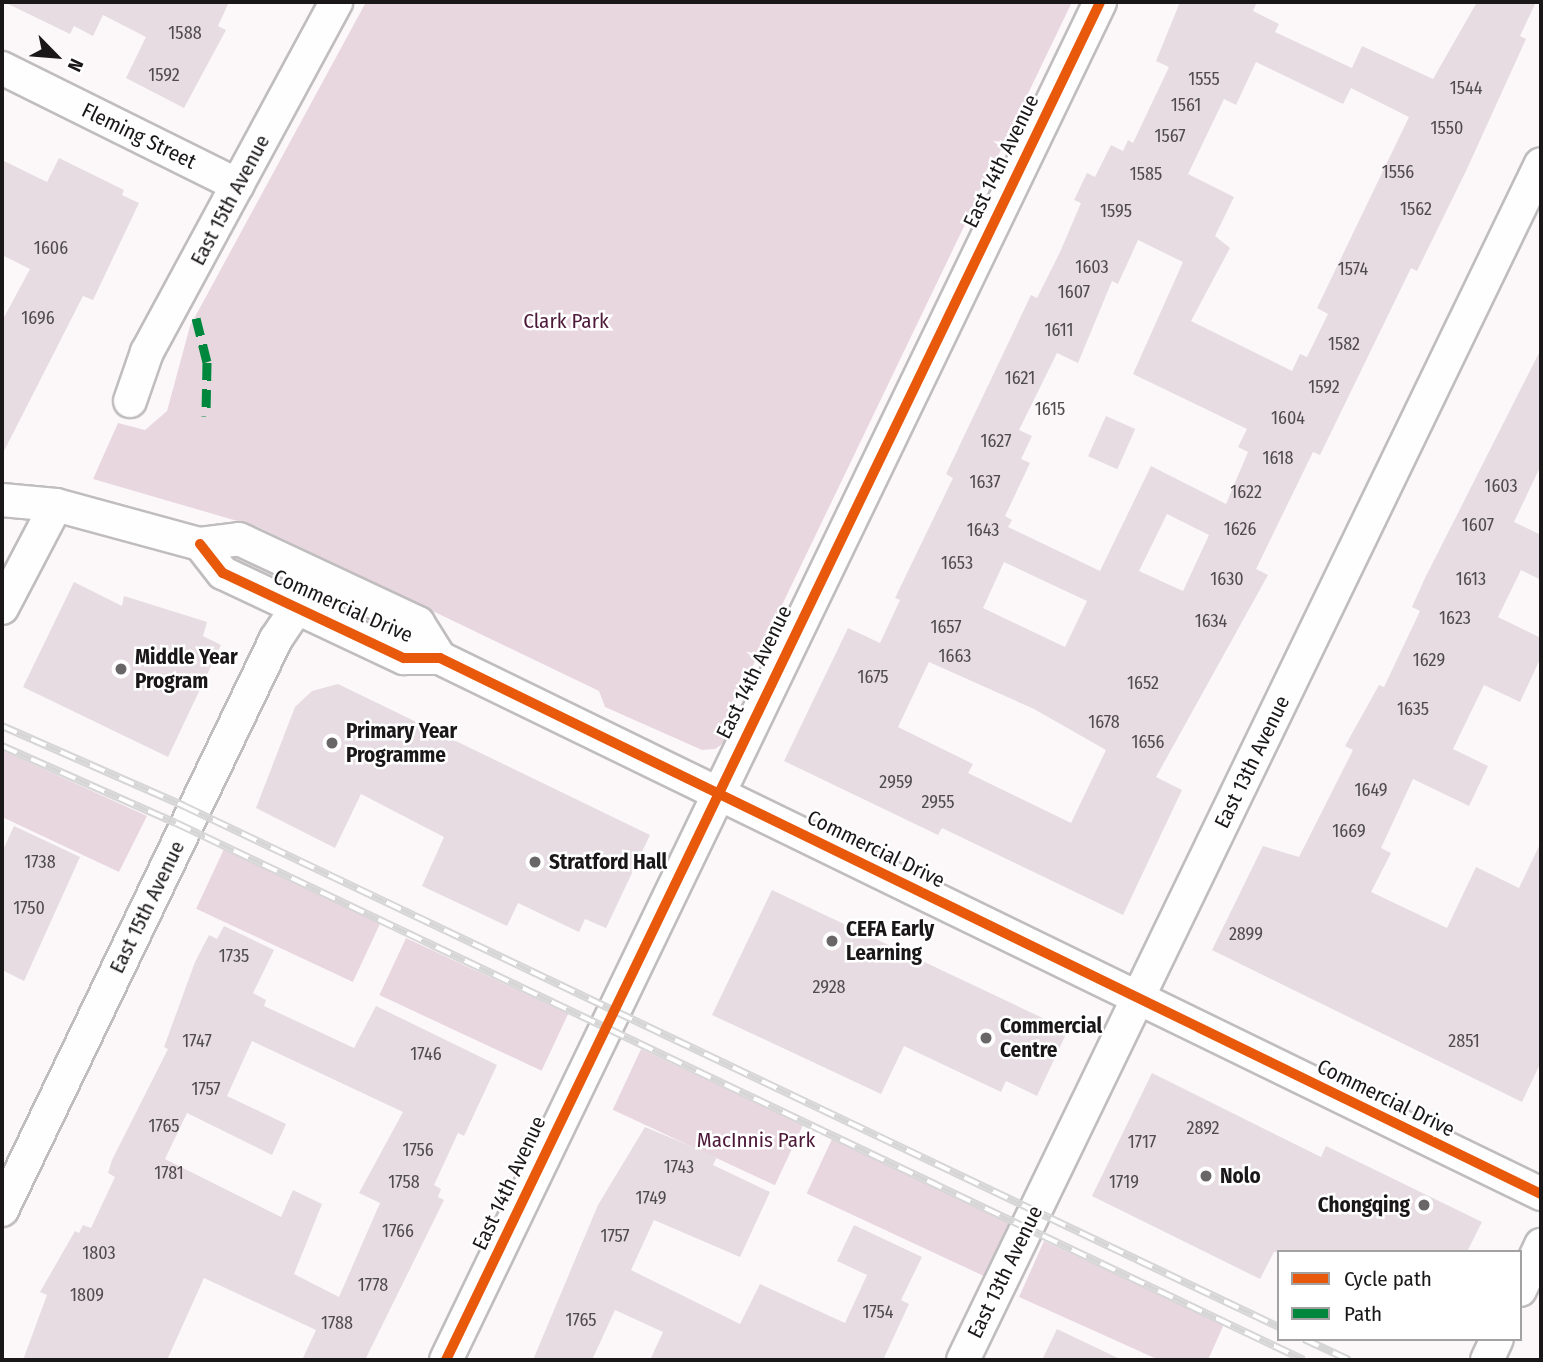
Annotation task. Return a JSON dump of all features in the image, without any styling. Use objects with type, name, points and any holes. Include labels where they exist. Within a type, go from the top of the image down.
[{"type":"street","name":"East 15th Avenue","points":[[130,401],[147,352],[336,2]]},
{"type":"street","name":"East 14th Avenue","points":[[446,1360],[1100,2]]},
{"type":"street","name":"Fleming Street","points":[[2,68],[238,186]]},
{"type":"street","name":"East 13th Avenue","points":[[963,1360],[1541,164]]},
{"type":"street","name":"Commercial Drive","points":[[2,500],[56,505],[200,544],[239,539],[345,585],[418,624],[440,658]]},
{"type":"street","points":[[2,608],[56,505]]},
{"type":"street","name":"Commercial Drive","points":[[200,544],[223,573],[404,658],[440,658],[1541,1194]]},
{"type":"street","name":"East 15th Avenue","points":[[2,1210],[276,639],[297,608]]},
{"type":"street","points":[[1522,1286],[1541,1245]]},
{"type":"street","points":[[1488,1360],[1496,1341]]},
{"type":"green space","name":"Clark Park","points":[[366,2],[1072,2],[731,711],[734,725],[728,740],[715,749],[702,750],[605,707],[599,691],[258,527],[93,479],[118,423],[145,430],[167,411],[190,326]]},
{"type":"green space","points":[[2,750],[147,816],[119,872],[2,817]]},
{"type":"green space","points":[[224,849],[381,922],[353,982],[196,909]]},
{"type":"green space","points":[[406,938],[568,1014],[542,1071],[379,995]]},
{"type":"green space","name":"MacInnis Park","points":[[641,1049],[803,1125],[775,1185],[613,1110]]},
{"type":"green space","name":"MacInnis Park","points":[[832,1139],[1010,1222],[984,1276],[807,1193]]},
{"type":"green space","points":[[1044,1241],[1224,1324],[1208,1360],[1159,1360],[1019,1297]]},
{"type":"building","points":[[4,2],[229,2],[218,26],[226,30],[184,108],[126,78],[146,37],[103,15],[93,36],[74,26],[70,34]]},
{"type":"building","points":[[1180,2],[1257,2],[1253,11],[1279,24],[1275,32],[1352,68],[1362,46],[1433,79],[1477,2],[1536,2],[1520,36],[1526,39],[1417,271],[1411,268],[1320,455],[1313,452],[1256,569],[1268,575],[1156,777],[1182,790],[1123,915],[942,828],[938,835],[784,761],[848,628],[880,643],[900,600],[895,598],[953,478],[946,474],[1031,295],[1037,298],[1060,252],[1081,203],[1074,200],[1087,173],[1095,177],[1111,145],[1123,151],[1128,140],[1133,143],[1169,67],[1156,61]],"holes":[[[1256,62],[1343,104],[1351,88],[1409,117],[1317,308],[1328,314],[1307,357],[1300,354],[1292,371],[1191,321],[1230,248],[1215,236],[1234,197],[1188,174],[1224,99],[1236,105]],[[1138,240],[1183,262],[1133,374],[1247,429],[1238,447],[1248,452],[1226,504],[1151,466],[1100,571],[1008,527],[1012,520],[1005,516],[1030,463],[1021,459],[1032,436],[1019,430],[1057,353],[1078,363],[1112,281],[1118,284]],[[1167,514],[1209,535],[1183,591],[1139,571]],[[1004,562],[1087,601],[1065,647],[983,608]],[[929,662],[1034,709],[1106,750],[1071,823],[968,773],[973,764],[898,727]]]},
{"type":"building","points":[[59,158],[124,190],[122,195],[139,203],[93,300],[83,296],[2,455],[2,321],[30,269],[2,255],[2,160],[47,182]]},
{"type":"building","points":[[1541,349],[1541,465],[1514,522],[1541,535],[1541,580],[1521,570],[1498,617],[1541,638],[1541,657],[1520,702],[1484,685],[1453,749],[1488,766],[1469,806],[1413,779],[1381,848],[1391,853],[1371,892],[1447,928],[1476,867],[1519,888],[1541,842],[1541,1062],[1522,1102],[1212,950],[1263,846],[1299,857],[1353,750],[1345,746],[1379,685],[1384,687],[1420,611],[1412,607],[1424,580]]},
{"type":"building","points":[[1106,416],[1135,429],[1117,469],[1088,456]]},
{"type":"building","name":"Middle Year Program","points":[[74,582],[122,606],[124,596],[207,622],[203,636],[221,645],[168,757],[23,687]]},
{"type":"building","points":[[338,684],[650,835],[606,928],[585,919],[579,932],[518,903],[507,926],[422,886],[444,837],[361,794],[335,848],[256,808],[295,707],[312,691]]},
{"type":"building","points":[[14,826],[80,857],[24,981],[2,970],[2,852]]},
{"type":"building","points":[[772,890],[1068,1030],[1037,1096],[1006,1081],[1001,1092],[904,1046],[881,1094],[712,1015]]},
{"type":"building","points":[[224,926],[274,950],[253,993],[266,1000],[264,1006],[354,1048],[376,1006],[497,1065],[464,1136],[458,1133],[434,1185],[441,1189],[438,1197],[444,1200],[365,1360],[302,1360],[316,1330],[204,1278],[167,1360],[23,1360],[47,1295],[40,1292],[75,1231],[79,1233],[83,1225],[91,1228],[115,1177],[108,1173],[112,1160],[168,1049],[164,1047],[195,962],[209,935],[217,939]],"holes":[[[252,1041],[403,1112],[359,1193],[380,1203],[339,1297],[294,1274],[322,1204],[293,1190],[281,1217],[165,1159],[187,1113],[272,1155],[286,1124],[227,1096]]]},
{"type":"building","name":"Nolo","points":[[1152,1073],[1321,1157],[1326,1146],[1482,1222],[1468,1250],[1277,1250],[1260,1279],[1092,1196]]},
{"type":"building","points":[[645,1127],[717,1157],[713,1165],[770,1192],[740,1257],[654,1220],[631,1270],[740,1324],[760,1284],[845,1323],[867,1275],[837,1261],[854,1225],[922,1257],[901,1300],[909,1304],[883,1360],[650,1360],[663,1332],[615,1310],[592,1360],[533,1360],[598,1205]]},
{"type":"building","points":[[1057,1329],[1122,1360],[1042,1360]]},
{"type":"railway","points":[[2,726],[184,806],[1277,1326]]},
{"type":"railway","points":[[2,746],[176,823],[1304,1360]]},
{"type":"railway","points":[[1308,1341],[1349,1360]]},
{"type":"marked path","points":[[196,318],[207,362],[206,416]]},
{"type":"cycle path","points":[[446,1360],[1100,2]]},
{"type":"cycle path","points":[[200,544],[223,573],[404,658],[440,658],[1541,1194]]},
{"type":"place","name":"Middle Year Program","points":[[121,669]]},
{"type":"place","name":"Primary Year Programme","points":[[332,743]]},
{"type":"place","name":"Stratford Hall","points":[[535,862]]},
{"type":"place","name":"CEFA Early Learning","points":[[832,941]]},
{"type":"place","name":"Commercial Centre","points":[[986,1038]]},
{"type":"place","name":"Nolo","points":[[1206,1176]]},
{"type":"place","name":"Chongqing","points":[[1424,1205]]}]
